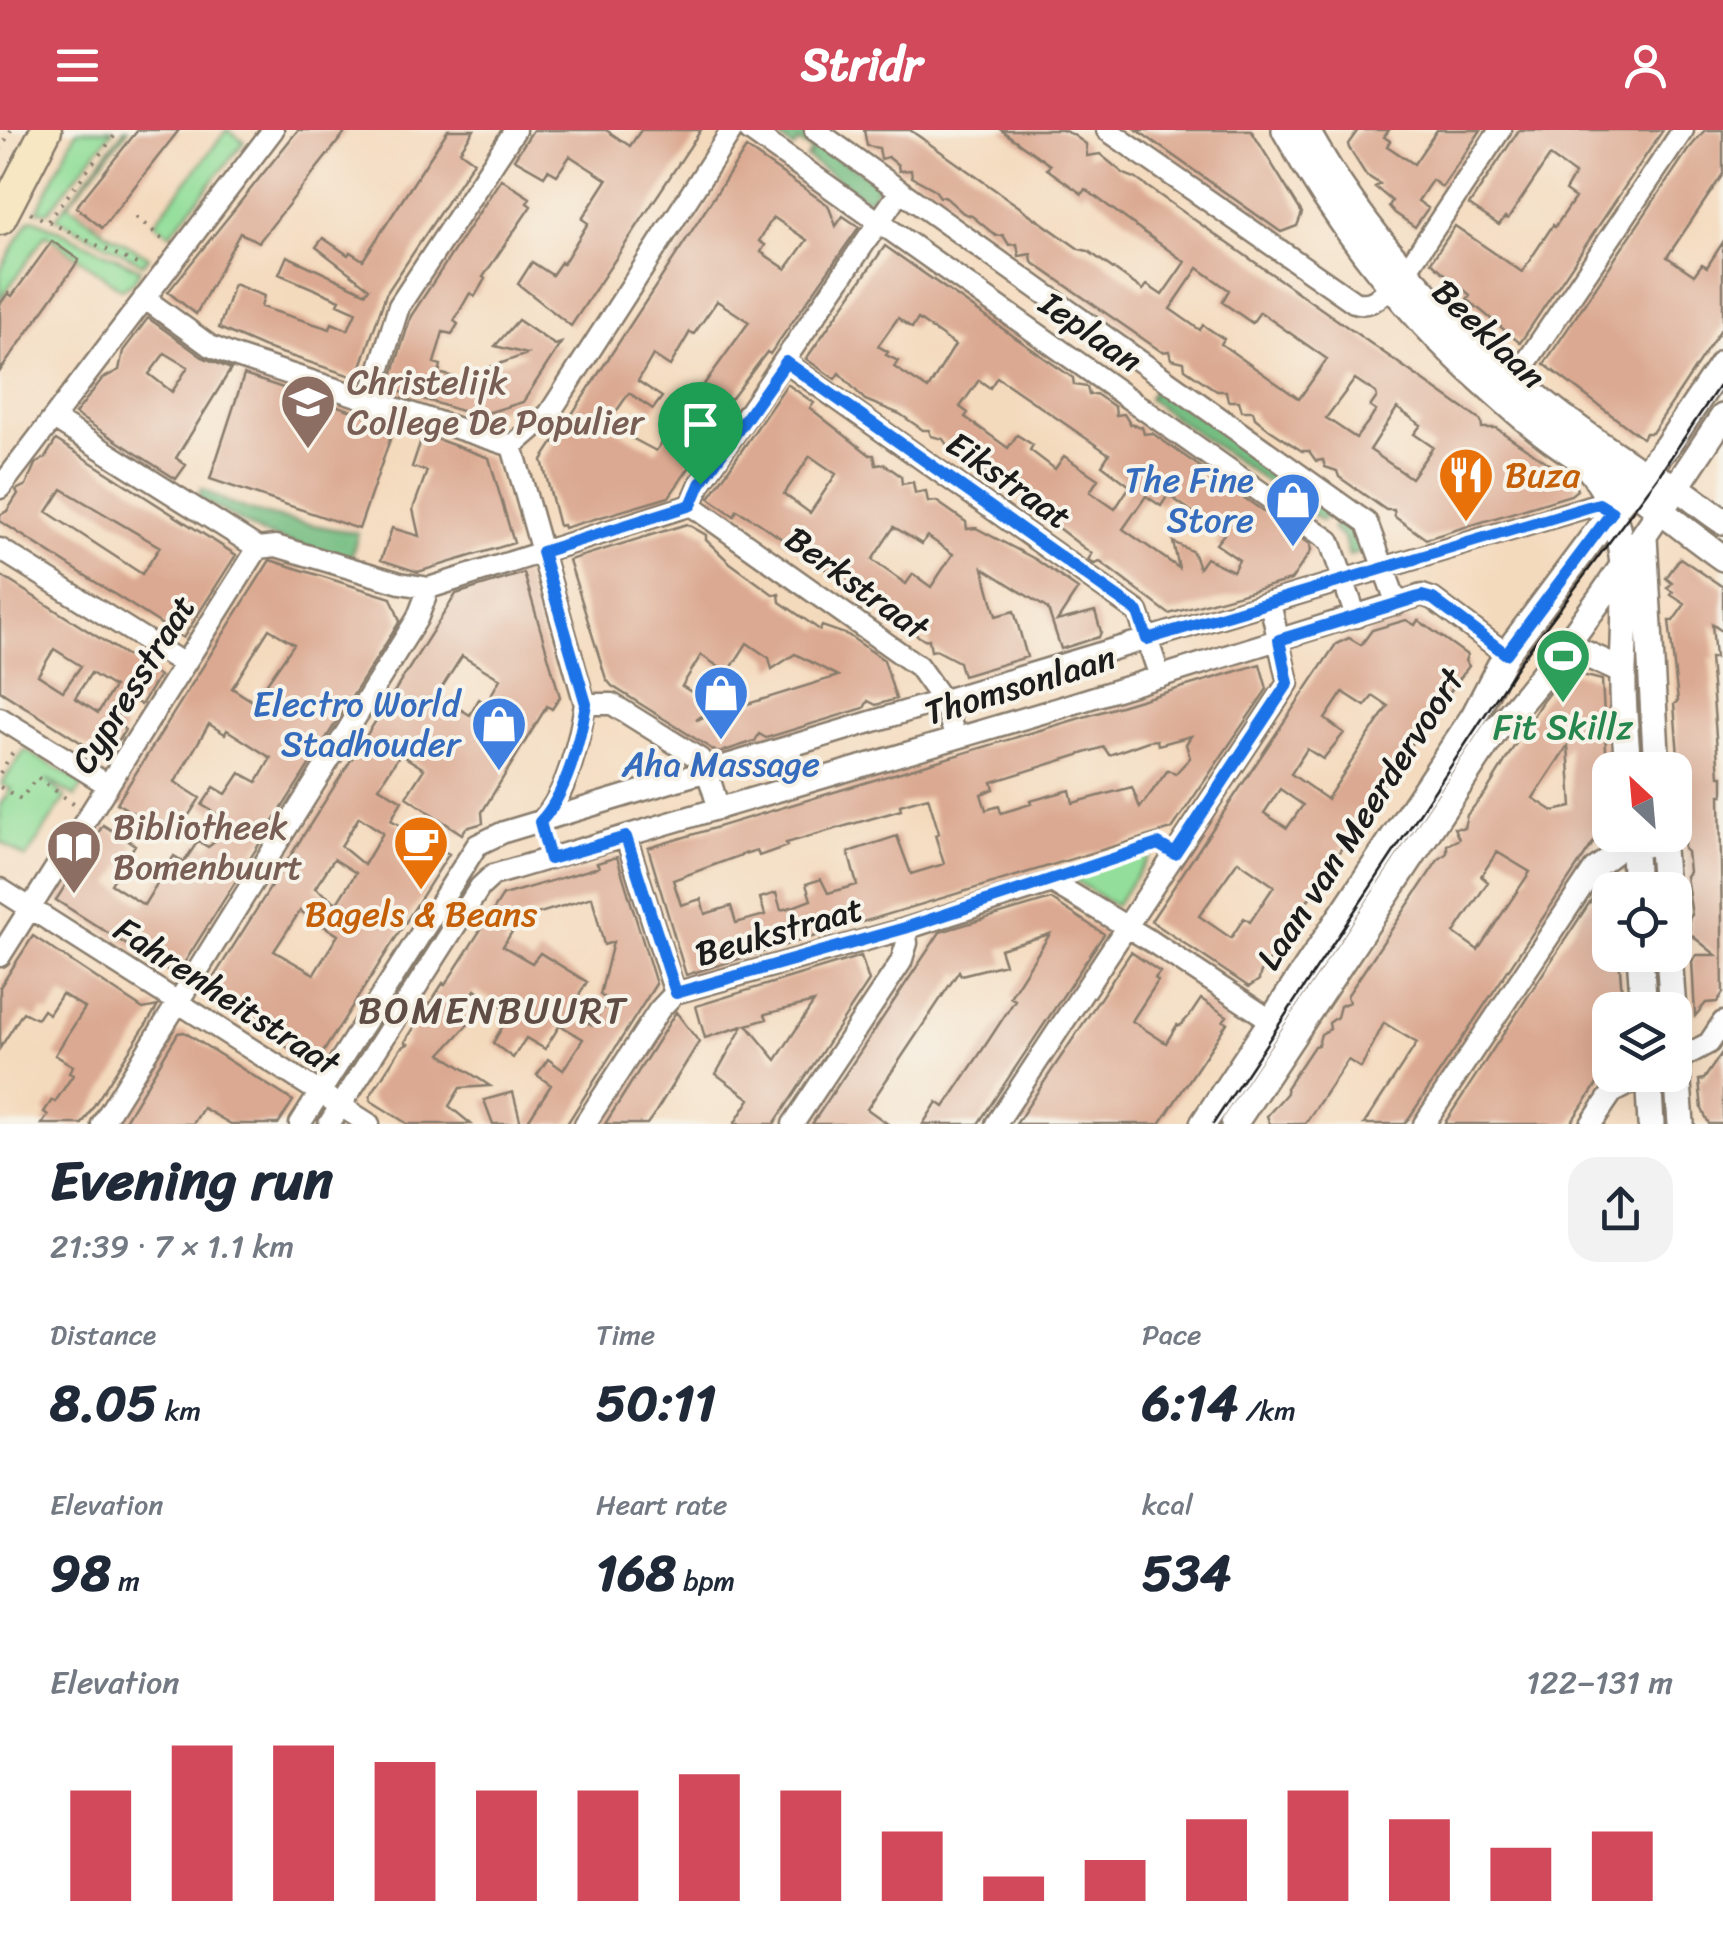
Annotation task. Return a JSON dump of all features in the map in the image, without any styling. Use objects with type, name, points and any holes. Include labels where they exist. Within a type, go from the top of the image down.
[{"type":"main road","points":[[0,182],[26,130]]},
{"type":"main road","points":[[12,215],[46,130]]},
{"type":"street","points":[[0,488],[272,130]]},
{"type":"street","points":[[370,400],[399,306],[514,130]]},
{"type":"street","points":[[512,446],[550,414],[732,130]]},
{"type":"street","name":"Ieplaan","points":[[749,130],[1330,540],[1356,617]]},
{"type":"street","name":"Ieplaan","points":[[815,130],[1367,523],[1396,604]]},
{"type":"street","name":"Beeklaan","points":[[1107,130],[1354,302],[1365,305],[1377,300],[1398,279]]},
{"type":"street","points":[[1304,131],[1339,218],[1398,279],[1500,130]]},
{"type":"street","points":[[1515,378],[1683,130]]},
{"type":"street","points":[[54,418],[258,548],[276,546],[429,588],[691,505],[700,484],[900,191]]},
{"type":"street","name":"Beeklaan","points":[[1398,279],[1639,481],[1660,514],[1723,558]]},
{"type":"street","name":"Beeklaan","points":[[1398,279],[1498,396],[1580,459],[1639,481],[1676,487],[1723,521]]},
{"type":"street","points":[[144,298],[210,346],[512,446]]},
{"type":"street","name":"Eikstraat","points":[[786,362],[1138,612],[1160,677]]},
{"type":"street","name":"Laan van Meerdervoort","points":[[1203,1124],[1474,716],[1506,654],[1639,481],[1723,362]]},
{"type":"street","name":"Laan van Meerdervoort","points":[[1234,1124],[1495,731],[1534,688],[1622,568],[1723,416]]},
{"type":"street","points":[[300,1124],[477,846],[504,832],[540,822],[556,807],[582,730],[586,704],[512,446]]},
{"type":"street","points":[[1580,459],[1596,476],[1612,512],[1622,568],[1627,752]]},
{"type":"street","name":"Thomsonlaan","points":[[540,822],[1588,507],[1599,504],[1612,512]]},
{"type":"street","name":"Berkstraat","points":[[691,505],[918,666],[943,701],[956,738]]},
{"type":"street","points":[[1644,537],[1655,752]]},
{"type":"street","name":"Cypresstraat","points":[[0,956],[103,783],[258,548]]},
{"type":"street","points":[[0,550],[184,664]]},
{"type":"street","points":[[102,1124],[418,619],[429,588]]},
{"type":"street","points":[[1396,604],[1422,596],[1433,599],[1506,654]]},
{"type":"street","points":[[996,1124],[1288,683],[1270,602]]},
{"type":"street","name":"Thomsonlaan","points":[[550,859],[1396,604]]},
{"type":"street","points":[[1563,644],[1623,670]]},
{"type":"street","points":[[586,704],[612,704],[700,759],[719,809]]},
{"type":"street","points":[[0,718],[103,783]]},
{"type":"street","points":[[334,1115],[487,879],[550,859],[540,822]]},
{"type":"street","points":[[626,837],[676,993]]},
{"type":"street","points":[[1424,1124],[1594,869],[1617,852]]},
{"type":"street","points":[[1052,882],[1272,1020]]},
{"type":"street","name":"Beukstraat","points":[[586,1124],[659,1010],[676,993],[1052,882]]},
{"type":"street","name":"Fahrenheitstraat","points":[[0,889],[319,1094],[334,1115],[368,1124]]},
{"type":"street","points":[[793,1124],[901,962],[907,943],[905,928]]},
{"type":"street","points":[[1692,1052],[1708,1043],[1723,1022]]},
{"type":"street","points":[[1591,1124],[1614,1092]]},
{"type":"street","points":[[1648,1092],[1651,1124]]},
{"type":"street","points":[[1678,1092],[1680,1124]]},
{"type":"path","points":[[0,150],[11,130]]},
{"type":"path","points":[[48,220],[119,130]]},
{"type":"path","points":[[12,215],[48,220],[161,276]]},
{"type":"path","points":[[136,217],[178,252]]},
{"type":"path","points":[[0,773],[24,734]]},
{"type":"path","points":[[0,787],[21,799],[36,777],[81,809],[103,783]]},
{"type":"path","points":[[1052,882],[1158,844],[1175,854]]},
{"type":"green space","points":[[77,130],[113,130],[48,212],[37,211]]},
{"type":"green space","points":[[124,130],[128,130],[68,204],[105,232],[149,257],[143,264],[56,218]]},
{"type":"green space","points":[[227,130],[244,142],[170,234],[154,223]]},
{"type":"green space","points":[[767,130],[800,130],[879,185],[869,201],[807,158],[812,151],[798,142],[794,148]]},
{"type":"green space","points":[[29,220],[140,269],[135,281],[121,289],[46,234],[0,300],[0,270]]},
{"type":"green space","points":[[1159,383],[1354,519],[1372,550],[1349,556],[1344,539],[1332,529],[1337,521],[1328,514],[1322,521],[1148,399]]},
{"type":"green space","points":[[201,488],[257,512],[358,533],[350,562],[261,533],[199,498]]},
{"type":"green space","points":[[25,750],[84,784],[75,797],[47,779],[65,798],[26,858],[0,841],[0,805],[11,789],[1,784]]},
{"type":"green space","points":[[1158,845],[1115,906],[1070,877]]},
{"type":"building","points":[[138,130],[179,130],[102,228],[76,207]]},
{"type":"building","points":[[298,130],[347,130],[259,242],[240,233],[196,314],[168,292]]},
{"type":"building","points":[[448,130],[474,130],[460,151],[474,161],[386,294],[357,378],[219,328],[234,284],[264,296],[261,307],[330,329],[332,323],[348,330],[356,312],[338,304],[340,300],[279,274],[287,256],[366,293],[369,288],[316,247],[323,238],[363,260]]},
{"type":"building","points":[[533,130],[606,130],[630,146],[641,130],[701,130],[571,326],[518,284],[532,262],[552,275],[563,264],[588,223],[582,219],[607,180],[570,156],[557,175],[548,170],[544,176],[514,159]]},
{"type":"building","points":[[864,130],[910,130],[1079,249],[1088,251],[1143,290],[1147,285],[1162,295],[1185,262],[1085,189],[1082,194],[1047,169],[1050,165],[1001,130],[1062,130],[1072,134],[1086,144],[1087,156],[1100,154],[1481,421],[1482,428],[1496,428],[1574,481],[1577,490],[1426,539],[1395,517],[1394,510],[1386,510],[1339,477],[1337,471],[1325,467],[1323,460],[1316,461],[1309,451],[1302,451],[1270,430],[1255,418],[1253,411],[1242,411],[1239,401],[1228,401],[1226,391],[1217,391],[1185,369],[1184,362],[1171,359],[1169,351],[1162,352],[1032,262],[1031,254],[1019,256],[1017,244],[1009,245],[1003,235],[996,236],[912,177],[911,170],[899,171],[888,157],[881,159],[879,148],[867,146]],"holes":[[[1198,268],[1229,290],[1222,302],[1252,323],[1260,312],[1327,359],[1299,399],[1221,344],[1224,339],[1203,325],[1200,330],[1170,309]],[[1355,379],[1376,393],[1370,407],[1376,411],[1356,438],[1326,418]],[[1397,408],[1421,425],[1414,434],[1433,447],[1411,478],[1370,450]]]},
{"type":"building","points":[[1137,130],[1251,130],[1302,213],[1297,226],[1281,232]]},
{"type":"building","points":[[1358,130],[1389,130],[1384,137],[1390,141],[1387,146],[1414,164],[1437,130],[1481,130],[1442,187],[1432,180],[1418,201],[1428,208],[1415,227],[1389,206],[1392,201],[1375,187],[1380,184],[1366,175],[1349,148]]},
{"type":"building","points":[[1519,130],[1663,130],[1520,343],[1467,299],[1470,295],[1431,262],[1455,226],[1522,272],[1575,198],[1565,191],[1575,174],[1550,156],[1508,219],[1505,217],[1499,225],[1469,205]]},
{"type":"building","points":[[1705,130],[1723,130],[1723,174],[1667,257],[1694,275],[1702,264],[1707,267],[1723,242],[1723,326],[1652,433],[1642,438],[1544,364]]},
{"type":"building","points":[[746,148],[828,205],[836,226],[843,216],[859,227],[770,354],[767,352],[732,398],[722,400],[724,409],[714,424],[704,426],[705,435],[689,460],[689,468],[669,497],[564,528],[559,526],[542,460]],"holes":[[[773,217],[807,240],[786,269],[761,252],[765,245],[759,241]],[[717,301],[749,322],[656,451],[611,427],[609,422],[629,393],[653,409],[662,397],[638,381],[653,355],[670,366],[690,332],[694,334]]]},
{"type":"building","points":[[501,179],[530,198],[527,203],[531,206],[483,277],[475,296],[470,293],[454,321],[458,324],[452,334],[443,332],[434,363],[441,365],[439,373],[465,380],[527,354],[495,346],[518,320],[555,345],[561,343],[523,402],[477,416],[388,388],[411,316]]},
{"type":"building","points":[[52,241],[79,260],[0,371],[0,304],[8,293],[12,296]]},
{"type":"building","points":[[885,246],[1073,378],[1074,385],[1087,387],[1089,395],[1096,394],[1115,407],[1116,415],[1124,414],[1130,424],[1142,427],[1144,434],[1152,433],[1310,544],[1311,551],[1291,580],[1169,614],[1100,562],[1088,560],[1092,554],[1019,498],[1018,490],[1010,491],[958,454],[956,448],[950,449],[943,439],[931,436],[929,430],[865,400],[839,373],[835,379],[806,359]],"holes":[[[898,318],[912,328],[918,319],[955,345],[928,389],[894,367],[898,361],[878,346]],[[997,377],[1109,454],[1102,465],[1130,486],[1115,509],[1090,492],[1098,479],[1064,456],[1055,469],[1030,450],[1033,445],[1017,435],[1008,448],[965,417],[968,413],[960,407],[979,380],[990,388]],[[1168,495],[1224,534],[1216,544],[1239,560],[1233,571],[1206,558],[1199,568],[1193,552],[1173,542],[1179,568],[1123,529],[1146,496],[1161,506]]]},
{"type":"building","points":[[148,318],[202,357],[231,369],[176,458],[186,465],[176,479],[75,414],[102,379],[119,370],[123,351]],"holes":[[[165,353],[188,367],[172,392],[149,374]]]},
{"type":"building","points":[[244,375],[395,425],[359,529],[210,479]]},
{"type":"building","points":[[787,384],[814,403],[810,408],[874,455],[876,465],[884,464],[901,476],[902,484],[913,482],[915,493],[926,491],[928,502],[936,501],[949,510],[966,522],[967,529],[976,528],[1035,559],[1078,589],[1057,621],[1095,611],[1101,632],[1099,637],[1061,649],[1048,609],[983,568],[996,616],[1014,611],[1027,657],[963,676],[959,662],[931,651],[929,639],[924,640],[905,627],[880,607],[879,600],[868,601],[866,590],[858,592],[759,523],[737,510],[734,516],[709,498]],"holes":[[[810,456],[836,474],[810,513],[784,494]],[[894,527],[922,544],[927,536],[953,554],[931,587],[913,574],[906,584],[872,560]]]},
{"type":"building","points":[[423,434],[489,458],[514,543],[418,572],[381,560],[392,528],[419,536],[413,509],[427,471],[412,467]]},
{"type":"building","points":[[56,440],[236,555],[183,638],[0,521],[0,515],[18,494],[16,490],[26,485],[35,464],[45,458]],"holes":[[[62,489],[160,547],[142,574],[47,512]]]},
{"type":"building","points":[[687,524],[706,535],[706,540],[729,562],[774,595],[779,594],[780,602],[820,630],[822,626],[848,635],[884,660],[896,699],[876,705],[868,701],[864,708],[766,738],[759,734],[755,741],[718,753],[606,679],[569,560]],"holes":[[[747,643],[769,658],[772,669],[795,654],[838,676],[696,720],[715,707],[682,686],[701,655],[728,673]]]},
{"type":"building","points":[[1680,558],[1723,587],[1723,632],[1712,624],[1715,658],[1710,658],[1719,776],[1723,776],[1723,993],[1717,1002],[1706,1003],[1695,1016],[1692,961],[1697,955],[1716,955],[1692,936],[1692,872],[1687,852],[1692,852],[1692,752],[1678,752],[1674,704],[1678,701],[1669,621],[1685,604],[1671,595],[1673,592],[1667,588],[1672,583],[1666,578]]},
{"type":"building","points":[[270,560],[391,598],[400,621],[176,976],[56,900],[103,825],[135,845],[111,884],[144,905],[174,856],[184,862],[198,841],[208,847],[229,821],[202,805],[214,787],[226,794],[240,773],[257,782],[271,758],[227,730],[225,734],[209,724],[175,782],[200,798],[187,818],[179,813],[165,833],[117,803]],"holes":[[[269,629],[294,644],[254,702],[232,688]]]},
{"type":"building","points":[[524,573],[560,697],[552,709],[547,706],[482,812],[483,823],[466,828],[462,834],[406,797],[424,769],[400,754],[379,787],[402,801],[391,820],[449,854],[315,1065],[203,994],[456,594]],"holes":[[[462,656],[500,679],[486,704],[479,699],[470,715],[437,695]],[[359,817],[383,833],[364,865],[341,846]],[[334,859],[356,873],[337,903],[315,888]],[[300,911],[338,935],[314,974],[274,951]]]},
{"type":"building","points":[[0,575],[159,676],[141,705],[129,697],[115,720],[125,730],[107,759],[0,691]],"holes":[[[54,649],[81,666],[63,691],[38,675]],[[91,673],[114,687],[98,713],[75,698]]]},
{"type":"building","points":[[1406,620],[1415,625],[1418,620],[1467,655],[1465,661],[1469,666],[1393,769],[1259,980],[1249,987],[1151,921],[1336,644],[1349,638],[1361,645],[1372,630]],"holes":[[[1343,692],[1365,706],[1373,696],[1388,706],[1327,799],[1291,774],[1307,749],[1323,759],[1344,733],[1325,719]],[[1280,789],[1303,805],[1287,828],[1264,813]],[[1238,861],[1274,886],[1250,922],[1244,918],[1231,938],[1199,916]]]},
{"type":"building","points":[[1260,664],[1267,689],[1172,829],[686,975],[648,848]],"holes":[[[1191,736],[1186,744],[1190,758],[1175,774],[1168,770],[1140,808],[1132,787],[1073,803],[1070,790],[1001,813],[999,806],[986,810],[981,794],[994,789],[992,782],[1104,747],[1109,755],[1148,741],[1157,740],[1158,745]],[[928,797],[944,864],[911,874],[897,836],[848,852],[857,885],[828,893],[821,879],[806,884],[811,900],[795,906],[781,910],[776,893],[760,898],[765,915],[736,923],[731,906],[705,914],[701,899],[681,905],[673,880],[757,850],[759,856],[787,846],[786,843],[901,810],[900,805]]]},
{"type":"building","points":[[1566,671],[1602,680],[1606,752],[1592,752],[1592,844],[1405,1124],[1364,1124],[1417,1043],[1384,1023],[1361,1068],[1348,1060],[1305,1124],[1270,1124],[1267,1116],[1287,1093],[1286,1088],[1318,1045],[1321,1034],[1330,1029],[1329,1023],[1337,1017],[1340,1006],[1349,1002],[1347,996],[1438,860],[1447,853],[1447,845],[1459,839],[1454,828],[1464,828],[1467,815],[1486,792],[1541,703]],"holes":[[[1568,745],[1572,807],[1553,811],[1533,798]],[[1497,852],[1530,872],[1478,950],[1454,933],[1488,882],[1481,876]]]},
{"type":"building","points":[[617,857],[656,984],[567,1124],[526,1124],[551,1085],[537,1075],[548,1059],[563,1070],[583,1039],[560,1025],[545,1049],[526,1038],[513,1058],[493,1043],[511,1012],[475,990],[460,1013],[472,1020],[441,1054],[490,1086],[460,1088],[449,1106],[471,1124],[408,1124],[371,1101],[370,1096],[503,895],[599,867],[597,863]],"holes":[[[592,897],[604,945],[613,942],[600,995],[608,1000],[592,1025],[569,1011],[587,982],[540,953],[532,963],[503,946],[520,919]]]},
{"type":"building","points":[[1051,899],[1104,934],[978,1124],[923,1124],[937,1102],[944,1107],[981,1052],[1015,1000],[1010,997],[1050,934],[1000,949],[1005,964],[961,975],[959,971],[867,1109],[888,1124],[812,1124],[940,932]]},
{"type":"building","points":[[1592,899],[1592,972],[1620,972],[1622,992],[1592,992],[1592,1092],[1570,1124],[1444,1124]]},
{"type":"building","points":[[33,936],[143,1009],[158,1006],[82,1124],[42,1124],[48,1115],[44,1112],[73,1075],[69,1073],[73,1066],[55,1055],[85,1008],[62,994],[49,1014],[43,1010],[37,1019],[23,1012],[0,1048],[0,987]]},
{"type":"building","points":[[1131,952],[1160,972],[1132,1021],[1166,1043],[1201,999],[1227,1016],[1223,1021],[1227,1023],[1160,1124],[1016,1124]]},
{"type":"building","points":[[861,956],[869,981],[774,1124],[734,1124],[750,1099],[716,1074],[743,1026],[705,1038],[696,1006]],"holes":[[[814,1002],[776,1060],[747,1025],[767,1019],[765,1014]]]},
{"type":"building","points":[[676,1012],[699,1042],[655,1113],[647,1124],[605,1124]]},
{"type":"building","points":[[184,1032],[293,1101],[278,1124],[231,1124],[203,1108],[193,1124],[123,1124],[178,1033]]},
{"type":"building","points":[[1723,1051],[1723,1124],[1709,1124],[1702,1109],[1699,1080],[1704,1079]]},
{"type":"building","points":[[513,1092],[521,1124],[493,1124],[484,1100]]},
{"type":"tram line","points":[[1213,1124],[1520,662],[1657,478],[1723,380]]},
{"type":"place","name":"Christelijk College De Populier","points":[[308,451]]},
{"type":"place","name":"Buza","points":[[1466,524]]},
{"type":"place","name":"The Fine Store","points":[[1293,549]]},
{"type":"place","name":"Fit Skillz","points":[[1563,705]]},
{"type":"place","name":"Aha Massage","points":[[721,742]]},
{"type":"place","name":"Electro World Stadhouder","points":[[499,773]]},
{"type":"place","name":"Bagels & Beans","points":[[421,892]]},
{"type":"place","name":"Bibliotheek Bomenbuurt","points":[[74,896]]},
{"type":"district","name":"BOMENBUURT","points":[[493,1010]]},
{"type":"route","points":[[786,362],[1138,612],[1147,639],[1588,507],[1599,504],[1612,512],[1506,654],[1433,599],[1422,596],[1279,640],[1288,683],[1175,854],[1158,844],[905,928],[676,993],[626,837],[550,859],[540,822],[556,807],[582,730],[586,704],[542,552],[691,505],[700,484],[786,362]]}]
